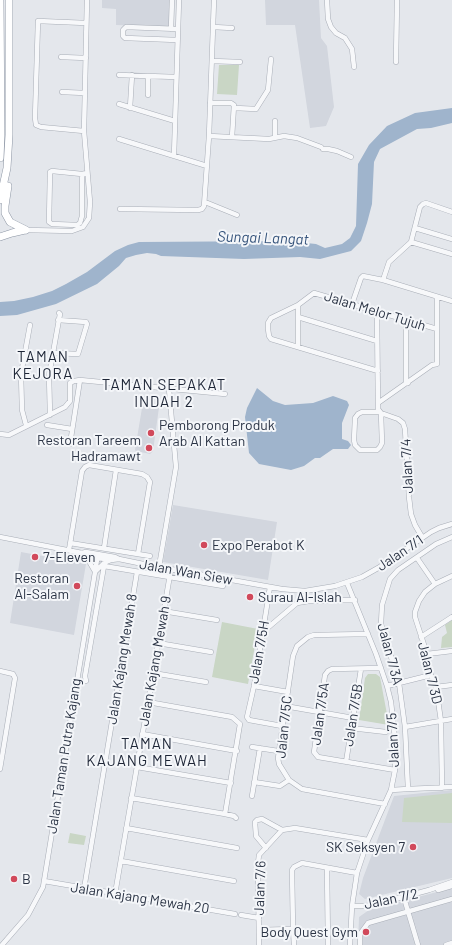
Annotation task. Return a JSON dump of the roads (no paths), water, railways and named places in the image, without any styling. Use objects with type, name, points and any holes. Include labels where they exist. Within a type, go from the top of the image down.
[{"type":"highway","points":[[0,0],[0,158]]},
{"type":"highway","points":[[0,200],[6,168],[9,135],[9,0]]},
{"type":"highway","points":[[6,168],[8,183],[5,213],[10,222],[26,230]]},
{"type":"highway","points":[[0,238],[12,233],[26,230]]},
{"type":"street","points":[[84,173],[50,172],[49,222],[52,224],[77,225],[80,223],[82,216],[84,173],[87,0]]},
{"type":"street","points":[[171,29],[172,0]]},
{"type":"street","points":[[174,156],[179,0]]},
{"type":"street","points":[[120,209],[202,209],[205,202],[209,136],[214,0]]},
{"type":"street","points":[[327,0],[328,19],[331,27],[336,33],[345,38],[352,49],[354,67]]},
{"type":"street","points":[[396,62],[397,0]]},
{"type":"street","points":[[84,131],[41,127],[36,125],[35,118],[38,21],[86,23]]},
{"type":"street","points":[[177,40],[125,38],[123,36],[123,30],[126,27],[178,29]]},
{"type":"street","points":[[213,27],[232,28]]},
{"type":"street","points":[[61,57],[86,58]]},
{"type":"street","points":[[235,108],[256,109],[268,90],[271,59]]},
{"type":"street","points":[[212,61],[240,62]]},
{"type":"street","points":[[119,75],[176,78]]},
{"type":"street","points":[[130,108],[132,75]]},
{"type":"street","points":[[148,76],[148,95]]},
{"type":"street","points":[[62,92],[85,93]]},
{"type":"street","points":[[210,104],[232,103],[234,105],[232,137]]},
{"type":"street","points":[[119,104],[175,121]]},
{"type":"street","points":[[275,121],[275,137]]},
{"type":"street","points":[[209,136],[269,139],[284,136],[297,138],[351,157]]},
{"type":"street","points":[[119,140],[207,166]]},
{"type":"street","points":[[26,230],[72,231],[83,226],[89,218],[90,211],[84,173]]},
{"type":"street","points":[[205,202],[237,215]]},
{"type":"street","points":[[383,280],[389,262],[411,242],[420,207],[423,204],[426,203],[452,212]]},
{"type":"street","points":[[415,228],[452,239]]},
{"type":"street","points":[[411,242],[452,254]]},
{"type":"street","points":[[352,304],[363,276],[383,280],[452,301]]},
{"type":"street","name":"Jalan Melor Tujuh","points":[[298,305],[314,293],[437,329]]},
{"type":"street","points":[[378,403],[432,365],[437,364],[437,297]]},
{"type":"street","points":[[298,347],[298,305],[271,318],[268,323],[269,336],[271,339],[378,371]]},
{"type":"street","points":[[377,311],[378,403],[380,411],[382,443],[377,450],[360,450],[355,445],[354,440],[355,418],[362,412],[380,411]]},
{"type":"street","points":[[50,415],[49,375],[60,314],[59,312]]},
{"type":"street","points":[[298,317],[378,341]]},
{"type":"street","points":[[53,353],[78,354],[87,324],[58,320]]},
{"type":"street","points":[[406,320],[406,381],[408,383]]},
{"type":"street","points":[[26,425],[22,410],[21,374],[30,325]]},
{"type":"street","points":[[0,434],[9,435],[26,425],[65,407],[69,402],[70,383],[80,380],[225,394]]},
{"type":"street","points":[[70,444],[80,380]]},
{"type":"street","points":[[159,567],[176,467],[169,388]]},
{"type":"street","name":"Jalan 7/4","points":[[380,411],[398,419],[403,423],[405,429],[411,514],[422,537]]},
{"type":"street","points":[[47,425],[72,429]]},
{"type":"street","points":[[69,550],[82,471],[89,465],[142,474],[147,477],[150,482],[138,554]]},
{"type":"street","points":[[104,548],[116,470]]},
{"type":"street","name":"Jalan 7/1","points":[[348,583],[378,568],[422,537],[439,528],[452,524]]},
{"type":"street","name":"Jalan Wan Siew","points":[[0,537],[84,554],[114,557],[159,567],[270,587],[305,591],[323,589],[348,583]]},
{"type":"street","name":"Jalan 7/3A","points":[[408,789],[405,727],[399,683],[381,624],[382,605],[390,579],[398,570],[436,544],[452,538]]},
{"type":"street","points":[[70,543],[150,556]]},
{"type":"street","points":[[84,554],[92,564],[95,572],[104,563],[111,560]]},
{"type":"street","name":"Jalan Wan Siew","points":[[98,556],[111,560],[119,559]]},
{"type":"street","name":"Jalan Taman Putra Kajang","points":[[2,945],[28,915],[41,892],[44,881],[98,556]]},
{"type":"street","points":[[417,558],[435,584]]},
{"type":"street","points":[[86,681],[85,676],[104,566],[223,586]]},
{"type":"street","name":"Jalan Kajang Mewah 9","points":[[115,894],[171,569]]},
{"type":"street","name":"Jalan Kajang Mewah 8","points":[[84,889],[137,572]]},
{"type":"street","name":"Jalan 7/3D","points":[[442,788],[441,721],[436,687],[431,675],[427,654],[415,617],[415,612],[422,596],[435,584],[452,576]]},
{"type":"street","name":"Jalan 7/5","points":[[348,583],[387,686],[391,702],[396,748],[395,770],[391,790],[368,840],[357,873],[352,906],[350,945]]},
{"type":"street","name":"Jalan 7/5H","points":[[270,587],[264,631],[247,717],[249,720],[282,726]]},
{"type":"street","points":[[264,631],[297,603],[309,601],[355,600]]},
{"type":"street","points":[[163,611],[217,620]]},
{"type":"street","points":[[422,637],[452,617]]},
{"type":"street","name":"Jalan 7/5C","points":[[368,634],[318,635],[308,637],[297,646],[293,656],[278,751],[279,764],[289,780],[302,789],[385,804]]},
{"type":"street","points":[[158,643],[211,652]]},
{"type":"street","points":[[427,654],[452,651]]},
{"type":"street","name":"Jalan 7/5A","points":[[381,668],[332,669],[328,671],[325,675],[314,752],[318,757],[395,770]]},
{"type":"street","name":"Jalan 7/5B","points":[[346,762],[361,669]]},
{"type":"street","points":[[0,671],[13,674],[15,678],[0,769]]},
{"type":"street","points":[[153,673],[206,682]]},
{"type":"street","points":[[387,686],[431,675]]},
{"type":"street","points":[[436,687],[452,685]]},
{"type":"street","points":[[254,686],[288,692]]},
{"type":"street","points":[[148,702],[232,717],[240,724],[237,751],[225,814]]},
{"type":"street","points":[[285,706],[353,718]]},
{"type":"street","points":[[405,727],[452,719]]},
{"type":"street","points":[[351,728],[386,732]]},
{"type":"street","points":[[142,734],[237,751]]},
{"type":"street","points":[[252,747],[278,751]]},
{"type":"street","points":[[252,796],[260,748]]},
{"type":"street","points":[[137,767],[231,783]]},
{"type":"street","points":[[254,782],[280,786],[289,780]]},
{"type":"street","points":[[391,790],[452,787]]},
{"type":"street","points":[[131,798],[225,814],[236,818]]},
{"type":"street","points":[[266,848],[256,836],[255,822],[262,819],[282,830],[295,828],[368,840]]},
{"type":"street","points":[[126,828],[237,848]]},
{"type":"street","name":"Jalan 7/6","points":[[259,945],[259,855],[282,830]]},
{"type":"street","points":[[121,861],[234,881]]},
{"type":"street","points":[[294,945],[292,870],[296,865],[302,863],[357,873]]},
{"type":"street","points":[[327,868],[328,945]]},
{"type":"street","name":"Jalan Kajang Mewah 20","points":[[44,881],[236,914]]},
{"type":"street","name":"Jalan 7/2","points":[[352,906],[364,906],[404,898],[452,882]]},
{"type":"street","name":"Jalan 7/2","points":[[429,890],[452,886]]},
{"type":"street","points":[[404,898],[418,945]]},
{"type":"street","points":[[360,945],[360,934],[368,923],[452,899]]},
{"type":"street","points":[[241,915],[259,918]]},
{"type":"street","points":[[259,930],[293,929]]},
{"type":"street","points":[[446,945],[452,943]]},
{"type":"water","points":[[452,108],[452,123],[431,128],[417,129],[380,149],[374,162],[372,204],[367,223],[361,241],[351,251],[320,259],[300,257],[244,259],[161,256],[147,253],[136,255],[126,258],[119,266],[97,284],[56,304],[17,315],[0,316],[0,302],[33,297],[52,291],[87,272],[115,251],[139,242],[287,241],[316,244],[325,248],[342,244],[350,238],[356,226],[358,164],[369,145],[387,126],[415,113]]},
{"type":"water","points":[[257,388],[273,401],[285,405],[313,403],[333,396],[347,401],[349,405],[342,423],[342,439],[348,441],[351,445],[348,449],[333,449],[320,458],[315,458],[304,466],[291,470],[259,464],[249,453],[245,417],[247,408]]},
{"type":"place","name":"Pemborong Produk Arab Al Kattan","points":[[151,433]]},
{"type":"place","name":"Restoran Tareem Hadramawt","points":[[149,448]]},
{"type":"place","name":"Expo Perabot K","points":[[204,545]]},
{"type":"place","name":"7-Eleven","points":[[35,557]]},
{"type":"place","name":"Restoran Al-Salam","points":[[77,586]]},
{"type":"place","name":"Surau Al-Islah","points":[[250,597]]},
{"type":"place","name":"SK Seksyen 7","points":[[413,847]]},
{"type":"place","name":"B","points":[[14,879]]},
{"type":"place","name":"Body Quest Gym","points":[[366,932]]},
{"type":"district","name":"TAMAN KEJORA","points":[[43,366]]},
{"type":"district","name":"TAMAN SEPAKAT INDAH 2","points":[[164,394]]},
{"type":"district","name":"TAMAN KAJANG MEWAH","points":[[147,752]]},
{"type":"water label","name":"Sungai Langat","points":[[263,238]]}]
